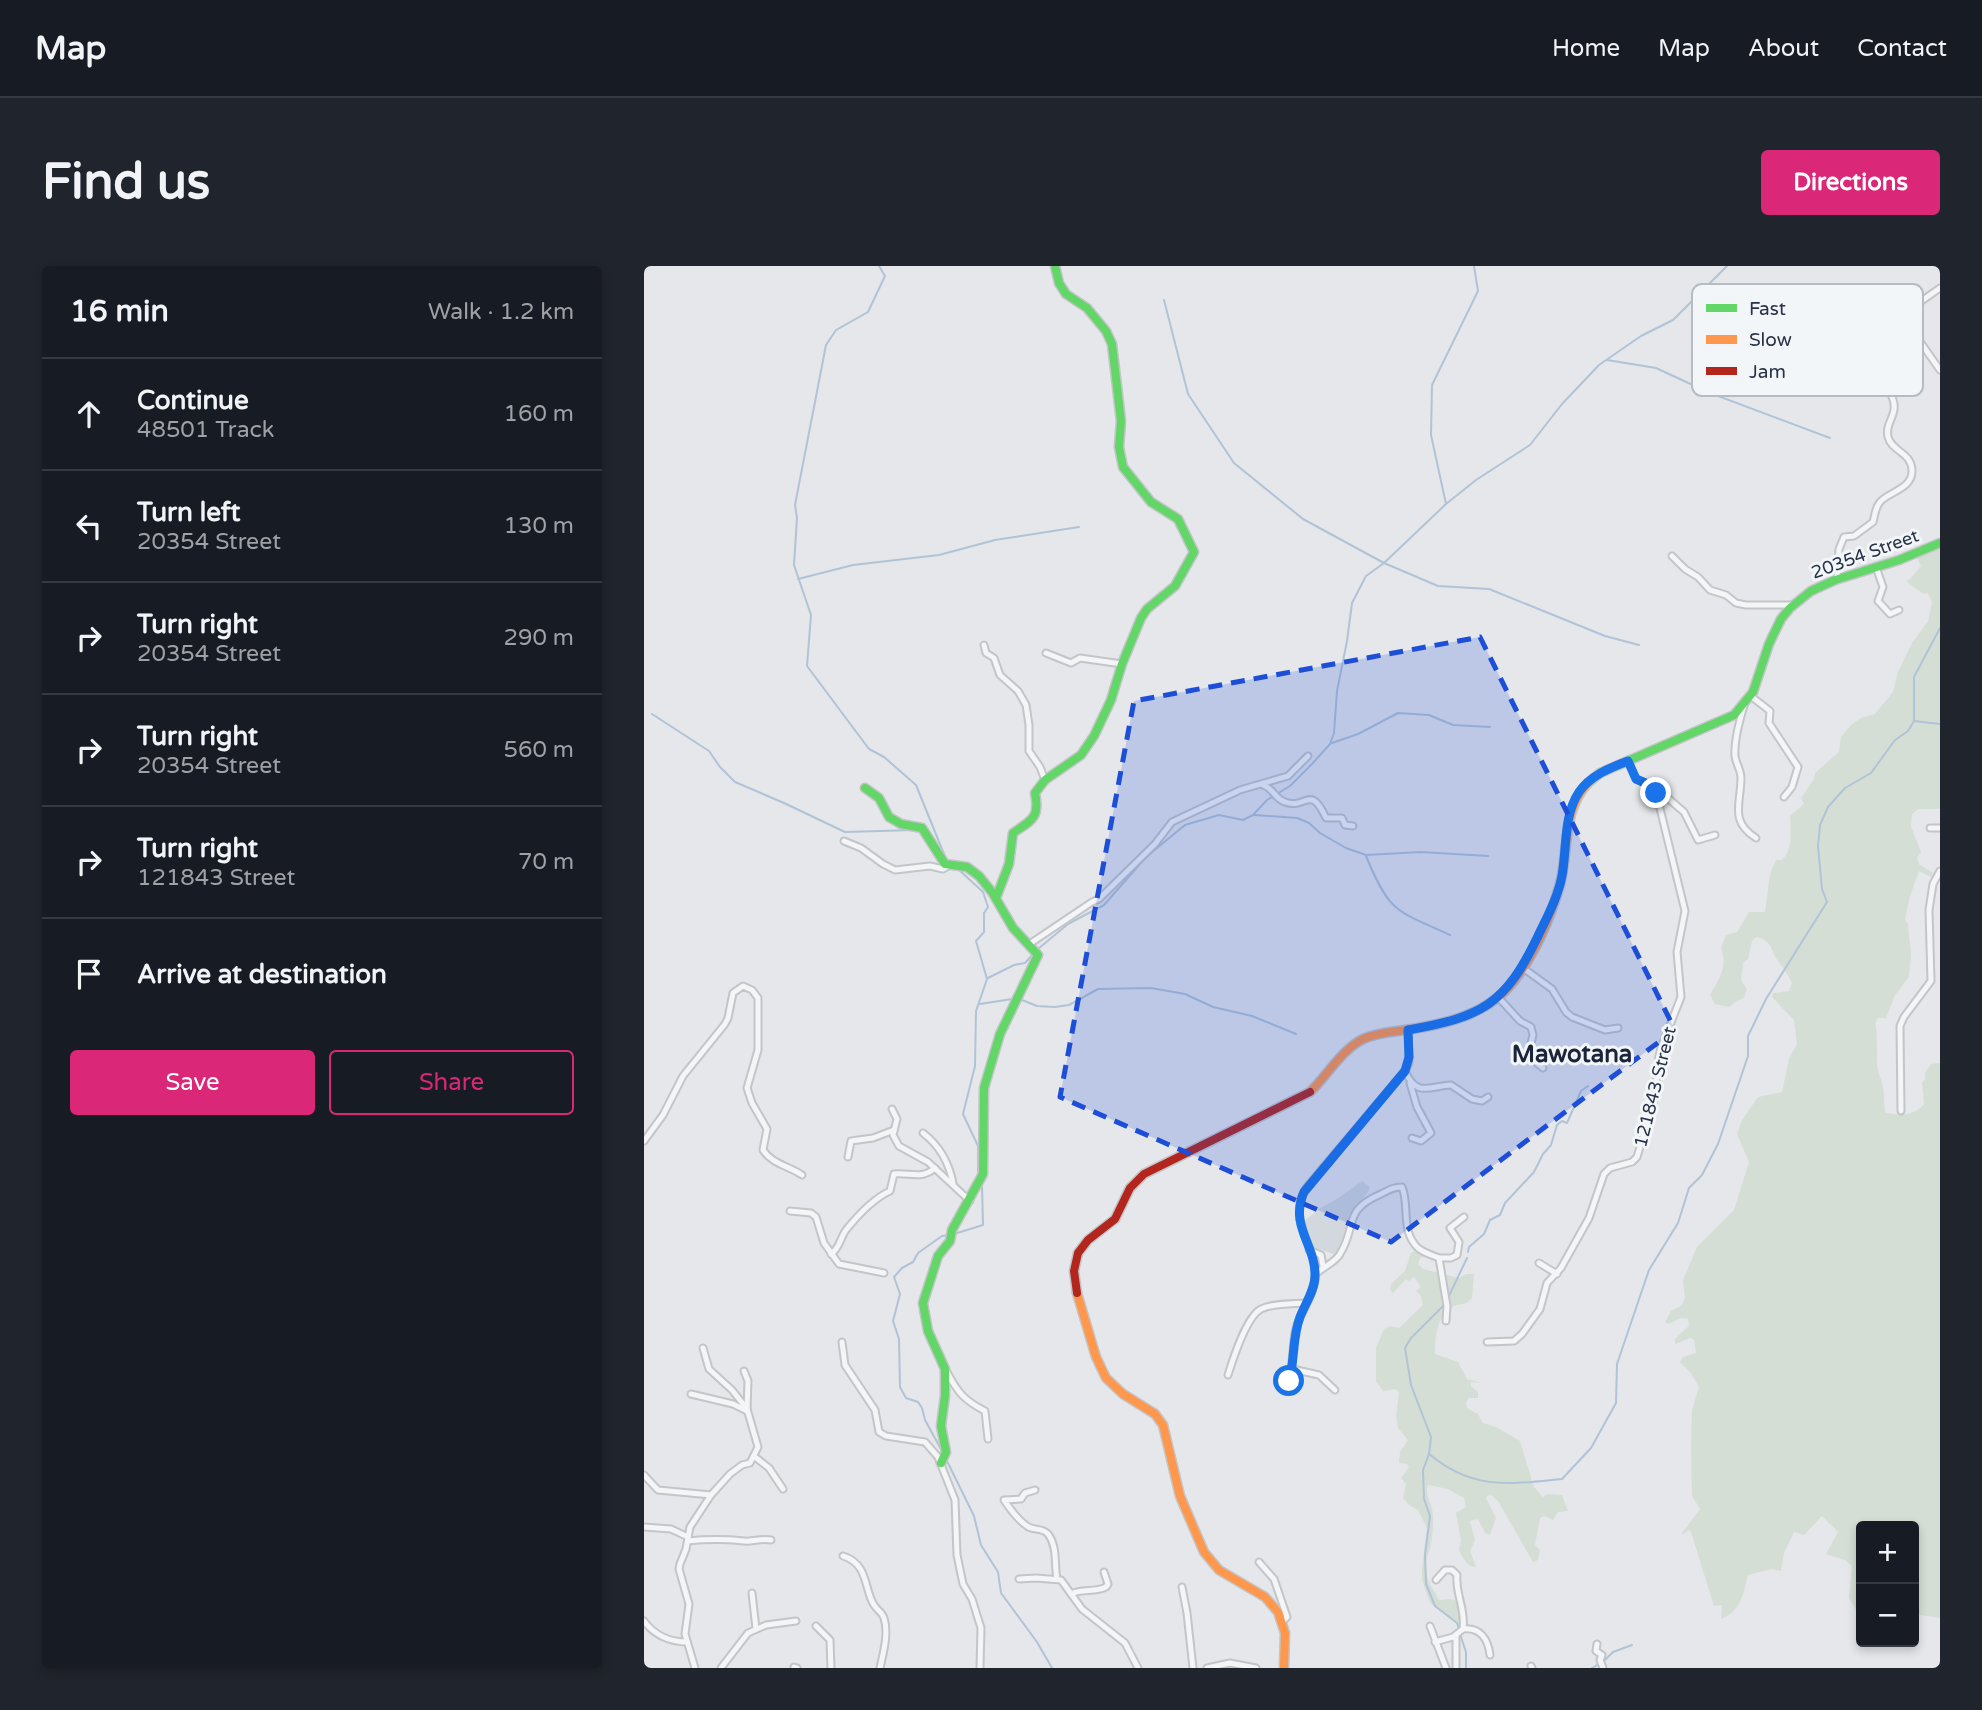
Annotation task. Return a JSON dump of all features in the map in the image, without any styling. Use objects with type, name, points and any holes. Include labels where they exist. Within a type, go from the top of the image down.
[{"type":"street","points":[[996,898],[1007,870],[1013,833],[1034,819],[1038,807],[1035,793],[1045,779],[1070,764],[1088,746],[1101,725],[1143,614],[1175,586],[1194,552],[1178,519],[1152,502],[1123,467],[1119,447],[1121,421],[1112,344],[1106,331],[1089,311],[1066,294],[1059,283],[1055,266]]},
{"type":"street","points":[[1923,301],[1940,288]]},
{"type":"street","points":[[1923,346],[1940,370]]},
{"type":"street","points":[[1838,578],[1839,549],[1844,537],[1854,536],[1873,522],[1875,508],[1881,500],[1900,490],[1912,475],[1909,459],[1892,445],[1888,438],[1887,431],[1895,412],[1890,396]]},
{"type":"street","name":"20354 Street","points":[[1282,1622],[1278,1612],[1265,1597],[1228,1576],[1204,1552],[1180,1496],[1163,1425],[1149,1409],[1116,1388],[1100,1368],[1076,1290],[1075,1262],[1085,1242],[1115,1219],[1132,1186],[1144,1174],[1303,1098],[1316,1087],[1338,1058],[1359,1042],[1376,1035],[1464,1018],[1498,998],[1522,968],[1558,893],[1569,815],[1574,799],[1591,779],[1734,715],[1752,697],[1773,636],[1792,605],[1810,591],[1838,578],[1940,543]]},
{"type":"street","points":[[1672,556],[1710,590],[1726,595],[1736,603],[1756,606],[1792,605]]},
{"type":"street","points":[[1876,567],[1882,587],[1878,601],[1888,613],[1899,610]]},
{"type":"street","points":[[984,645],[986,653],[994,658],[1000,675],[1022,698],[1029,725],[1029,751],[1045,779]]},
{"type":"street","points":[[1046,653],[1071,663],[1080,658],[1122,664]]},
{"type":"street","points":[[1752,697],[1770,711],[1769,723],[1798,767],[1792,787],[1784,797]]},
{"type":"street","points":[[1744,706],[1735,754],[1741,774],[1738,809],[1742,825],[1756,838]]},
{"type":"street","points":[[988,1439],[985,1411],[962,1397],[945,1369],[928,1331],[923,1303],[938,1256],[950,1241],[952,1230],[980,1180],[984,1088],[1000,1034],[1033,968],[1035,948],[1098,899],[1162,836],[1172,822],[1229,794],[1292,773],[1308,755]]},
{"type":"street","name":"121843 Street","points":[[1487,1342],[1509,1342],[1522,1334],[1542,1305],[1547,1283],[1557,1274],[1591,1215],[1605,1173],[1610,1168],[1632,1162],[1638,1155],[1655,1096],[1661,1048],[1681,997],[1677,952],[1684,904],[1671,862],[1662,813],[1652,786],[1636,779],[1628,761]]},
{"type":"street","points":[[1260,784],[1268,786],[1283,802],[1314,800],[1321,806],[1326,818],[1342,818],[1345,825],[1353,826]]},
{"type":"street","points":[[1652,786],[1684,812],[1698,840],[1715,835]]},
{"type":"street","points":[[864,788],[879,798],[886,815],[892,820],[922,828],[941,860],[953,865]]},
{"type":"street","points":[[1930,828],[1940,828]]},
{"type":"street","points":[[844,841],[861,848],[895,870],[930,866],[943,869],[964,865],[980,876],[1018,936],[1035,948]]},
{"type":"street","points":[[1901,1111],[1900,1026],[1906,1013],[1931,981],[1929,910],[1933,884],[1940,871]]},
{"type":"street","points":[[1522,968],[1552,989],[1572,1017],[1605,1030],[1618,1028]]},
{"type":"street","points":[[1931,981],[1939,983]]},
{"type":"street","points":[[644,1141],[663,1115],[683,1076],[727,1021],[733,993],[743,986],[752,990],[758,998],[758,1050],[747,1088],[767,1129],[763,1150],[772,1160],[802,1175]]},
{"type":"street","points":[[1498,998],[1520,1021],[1531,1027],[1533,1035],[1528,1056],[1543,1068]]},
{"type":"street","points":[[1315,1275],[1299,1221],[1299,1206],[1304,1192],[1405,1071],[1409,1057],[1408,1030]]},
{"type":"street","points":[[1405,1071],[1417,1107],[1431,1133],[1421,1141],[1412,1138]]},
{"type":"street","points":[[1409,1080],[1416,1087],[1423,1089],[1451,1085],[1476,1101],[1488,1097]]},
{"type":"street","points":[[892,1109],[897,1119],[893,1135],[899,1146],[921,1157],[970,1200]]},
{"type":"street","points":[[848,1157],[851,1141],[873,1138],[894,1130]]},
{"type":"street","points":[[923,1133],[933,1140],[942,1153],[954,1184]]},
{"type":"street","points":[[831,1254],[836,1251],[846,1230],[873,1201],[890,1191],[894,1174],[917,1176],[935,1168]]},
{"type":"street","points":[[1285,1387],[1292,1368],[1295,1332],[1315,1275],[1323,1266],[1340,1256],[1354,1215],[1361,1204],[1391,1188],[1403,1188],[1405,1219],[1410,1236],[1418,1248],[1439,1258],[1457,1255],[1458,1239],[1450,1228],[1464,1217]]},
{"type":"street","points":[[790,1211],[811,1213],[816,1217],[824,1242],[842,1265],[884,1273]]},
{"type":"street","points":[[1309,1250],[1321,1255],[1323,1266]]},
{"type":"street","points":[[1439,1258],[1447,1306],[1446,1321]]},
{"type":"street","points":[[1539,1263],[1557,1274]]},
{"type":"street","points":[[1228,1375],[1243,1335],[1258,1310],[1306,1303]]},
{"type":"street","points":[[842,1342],[845,1365],[875,1410],[879,1432],[886,1436],[925,1442],[943,1458]]},
{"type":"street","points":[[703,1348],[709,1368],[732,1390],[747,1410]]},
{"type":"street","points":[[1292,1368],[1319,1376],[1335,1390]]},
{"type":"street","points":[[945,1369],[946,1396],[941,1426],[943,1458],[955,1500],[959,1568],[981,1628],[980,1668]]},
{"type":"street","points":[[695,1668],[685,1633],[689,1604],[679,1569],[690,1527],[711,1495],[730,1474],[742,1465],[750,1463],[755,1457],[758,1447],[747,1410],[748,1381],[744,1371]]},
{"type":"street","points":[[691,1394],[747,1410]]},
{"type":"street","points":[[755,1457],[769,1468],[783,1489]]},
{"type":"street","points":[[644,1475],[658,1490],[711,1495]]},
{"type":"street","points":[[1035,1490],[1025,1493],[1021,1499],[1004,1500],[1012,1513],[1026,1526],[1049,1535],[1055,1552],[1057,1579]]},
{"type":"street","points":[[644,1527],[671,1529],[688,1539],[771,1540]]},
{"type":"street","points":[[843,1556],[850,1559],[864,1575],[872,1602],[884,1618],[880,1668]]},
{"type":"street","points":[[1259,1562],[1274,1579],[1287,1611],[1287,1617],[1282,1622],[1285,1633],[1284,1668]]},
{"type":"street","points":[[1436,1580],[1445,1570],[1452,1570],[1457,1575],[1456,1590],[1465,1615],[1455,1668]]},
{"type":"street","points":[[1071,1594],[1077,1591],[1097,1591],[1106,1587],[1108,1584],[1104,1572]]},
{"type":"street","points":[[1019,1579],[1063,1581],[1086,1613],[1125,1643],[1138,1668]]},
{"type":"street","points":[[1182,1587],[1193,1668]]},
{"type":"street","points":[[752,1593],[756,1629]]},
{"type":"street","points":[[644,1620],[652,1631],[669,1640],[687,1642]]},
{"type":"street","points":[[721,1668],[742,1639],[756,1629],[796,1621]]},
{"type":"street","points":[[816,1626],[830,1640],[831,1668]]},
{"type":"street","points":[[1430,1626],[1446,1668]]},
{"type":"street","points":[[1435,1642],[1469,1628],[1480,1632],[1489,1647],[1490,1655]]},
{"type":"street","points":[[1597,1644],[1596,1651],[1602,1656],[1600,1660],[1603,1668]]},
{"type":"street","points":[[1207,1668],[1230,1662],[1256,1668]]},
{"type":"highlighted area","points":[[1480,637],[1675,1030],[1391,1242],[1060,1097],[1134,701]]},
{"type":"shaded area","points":[[1940,549],[1940,809],[1918,809],[1912,814],[1911,827],[1921,852],[1917,858],[1919,864],[1933,873],[1931,877],[1919,871],[1910,896],[1905,919],[1908,924],[1911,955],[1909,977],[1895,995],[1886,1018],[1878,1018],[1875,1023],[1885,1113],[1906,1114],[1920,1108],[1924,1104],[1922,1082],[1925,1073],[1931,1064],[1940,1063],[1940,1618],[1919,1615],[1919,1521],[1856,1521],[1856,1610],[1849,1598],[1852,1566],[1845,1560],[1826,1554],[1838,1532],[1822,1516],[1804,1535],[1794,1532],[1784,1553],[1781,1571],[1771,1569],[1748,1575],[1737,1607],[1721,1619],[1722,1605],[1714,1606],[1691,1532],[1689,1530],[1682,1535],[1700,1509],[1692,1496],[1691,1448],[1692,1410],[1699,1387],[1691,1373],[1680,1362],[1683,1357],[1696,1353],[1694,1340],[1690,1338],[1675,1344],[1675,1339],[1689,1326],[1688,1319],[1681,1318],[1668,1324],[1665,1322],[1671,1311],[1682,1305],[1685,1298],[1683,1280],[1697,1247],[1734,1210],[1749,1162],[1737,1134],[1742,1120],[1758,1097],[1782,1092],[1789,1059],[1797,1044],[1794,1020],[1772,997],[1773,993],[1789,991],[1792,983],[1765,940],[1757,937],[1752,941],[1748,959],[1743,963],[1741,980],[1747,989],[1744,998],[1729,1007],[1715,1004],[1710,995],[1722,973],[1724,961],[1721,948],[1726,935],[1737,932],[1749,912],[1765,912],[1770,874],[1776,860],[1782,860],[1786,856],[1790,845],[1790,816],[1804,804],[1801,798],[1815,773],[1839,752],[1841,737],[1851,725],[1861,718],[1875,714],[1893,692],[1898,672],[1912,643],[1928,621],[1932,602],[1928,594],[1922,593],[1906,581],[1921,566],[1917,558]]},
{"type":"shaded area","points":[[1362,1181],[1370,1187],[1352,1213],[1336,1255],[1311,1246],[1302,1223]]},
{"type":"shaded area","points":[[1418,1250],[1429,1256],[1420,1258],[1418,1264],[1423,1269],[1459,1278],[1474,1274],[1472,1298],[1452,1307],[1440,1321],[1435,1354],[1458,1362],[1467,1379],[1482,1383],[1471,1382],[1471,1386],[1478,1392],[1478,1398],[1469,1398],[1466,1402],[1467,1408],[1478,1414],[1483,1423],[1520,1441],[1534,1487],[1543,1497],[1548,1494],[1562,1495],[1568,1511],[1558,1512],[1553,1520],[1545,1516],[1540,1518],[1535,1545],[1540,1550],[1538,1560],[1533,1562],[1498,1501],[1491,1495],[1487,1496],[1496,1518],[1490,1535],[1485,1533],[1478,1519],[1470,1521],[1475,1540],[1470,1551],[1476,1567],[1473,1567],[1466,1562],[1459,1550],[1461,1540],[1456,1513],[1466,1507],[1464,1498],[1448,1489],[1428,1485],[1433,1521],[1426,1565],[1427,1576],[1439,1600],[1456,1601],[1461,1619],[1459,1629],[1456,1623],[1430,1603],[1422,1579],[1427,1528],[1418,1510],[1403,1498],[1406,1484],[1401,1478],[1409,1467],[1399,1463],[1400,1452],[1408,1440],[1398,1428],[1396,1416],[1399,1393],[1396,1389],[1383,1391],[1376,1381],[1376,1348],[1384,1329],[1390,1326],[1399,1328],[1423,1305],[1421,1296],[1416,1291],[1421,1287],[1414,1277],[1409,1281],[1406,1279],[1393,1293],[1390,1290],[1391,1284],[1405,1271],[1411,1253]]},
{"type":"waterway","points":[[879,266],[885,276],[868,312],[836,330],[826,345],[795,505],[797,518],[794,565],[811,615],[807,666],[869,749],[884,757],[916,785],[944,854]]},
{"type":"waterway","points":[[1446,504],[1431,435],[1432,385],[1478,291],[1474,266]]},
{"type":"waterway","points":[[1709,284],[1727,266]]},
{"type":"waterway","points":[[1164,300],[1188,394],[1234,463],[1303,519],[1384,563],[1438,586],[1489,589],[1605,636],[1639,645]]},
{"type":"waterway","points":[[1038,949],[1068,924],[1104,905],[1146,857],[1185,825],[1219,815],[1243,820],[1253,815],[1267,800],[1290,786],[1330,744],[1334,733],[1337,691],[1352,603],[1366,576],[1476,480],[1530,445],[1562,404],[1599,365],[1641,336],[1673,320],[1692,301]]},
{"type":"waterway","points":[[1607,360],[1656,368],[1692,385]]},
{"type":"waterway","points":[[1718,396],[1830,438]]},
{"type":"waterway","points":[[798,579],[853,565],[939,555],[995,540],[1079,527]]},
{"type":"waterway","points":[[1429,1454],[1461,1474],[1508,1483],[1562,1479],[1591,1448],[1616,1403],[1617,1364],[1649,1270],[1678,1223],[1689,1188],[1702,1175],[1718,1144],[1748,1056],[1748,1036],[1766,999],[1827,902],[1822,889],[1818,846],[1820,825],[1828,807],[1845,788],[1871,773],[1895,740],[1908,731],[1914,721],[1914,677],[1940,628]]},
{"type":"waterway","points":[[1332,743],[1358,734],[1398,713],[1429,715],[1453,725],[1490,727]]},
{"type":"waterway","points":[[652,714],[709,751],[735,782],[845,832],[914,830]]},
{"type":"waterway","points":[[1914,721],[1940,724]]},
{"type":"waterway","points":[[1254,815],[1297,818],[1346,848],[1366,855],[1421,852],[1488,856]]},
{"type":"waterway","points":[[1366,856],[1382,889],[1397,908],[1450,935]]},
{"type":"waterway","points":[[957,868],[983,892],[988,907],[984,913],[984,932],[976,941],[987,979],[976,1011],[975,1066],[963,1114],[978,1146],[978,1177]]},
{"type":"waterway","points":[[988,978],[1014,965],[1025,963],[1034,953]]},
{"type":"waterway","points":[[1022,1000],[1037,1006],[1055,1007],[1069,1005],[1098,989],[1151,988],[1185,994],[1213,1007],[1252,1016],[1296,1034]]},
{"type":"waterway","points":[[980,1004],[1012,999]]},
{"type":"waterway","points":[[1468,1252],[1469,1247],[1484,1234],[1490,1220],[1500,1215],[1505,1203],[1534,1172],[1551,1145],[1557,1125],[1562,1121],[1567,1123],[1581,1091],[1588,1086]]},
{"type":"waterway","points":[[954,1234],[983,1225],[982,1185]]},
{"type":"waterway","points":[[942,1451],[925,1420],[922,1408],[918,1402],[906,1398],[900,1387],[899,1339],[893,1321],[900,1294],[894,1277],[902,1268],[913,1262],[918,1253],[942,1236],[949,1235]]},
{"type":"waterway","points":[[1448,1298],[1467,1258]]},
{"type":"waterway","points":[[1444,1305],[1411,1338],[1405,1348],[1411,1385],[1431,1437],[1423,1470],[1424,1499],[1430,1516],[1425,1555],[1426,1584],[1435,1606],[1457,1623],[1459,1629]]},
{"type":"waterway","points":[[946,1459],[974,1516],[981,1545],[998,1572],[1001,1593],[1037,1642],[1052,1668]]},
{"type":"waterway","points":[[1460,1634],[1466,1652],[1466,1668]]},
{"type":"waterway","points":[[1604,1661],[1613,1652],[1632,1645]]},
{"type":"waterway","points":[[1592,1668],[1599,1664]]},
{"type":"traffic: fast","points":[[996,898],[1009,864],[1013,833],[1030,821],[1035,813],[1035,793],[1045,780],[1081,755],[1094,736],[1111,700],[1141,618],[1147,609],[1175,586],[1194,552],[1178,519],[1151,502],[1123,467],[1119,447],[1121,421],[1112,344],[1106,331],[1087,308],[1066,294],[1059,283],[1055,266]]},
{"type":"traffic: fast","points":[[1588,783],[1600,773],[1734,715],[1753,692],[1769,644],[1781,619],[1811,591],[1940,543]]},
{"type":"traffic: fast","points":[[865,788],[879,798],[889,817],[901,824],[922,828],[945,864],[967,867],[979,876],[992,892],[1013,928],[1038,955],[1000,1034],[984,1088],[983,1174],[952,1230],[950,1241],[938,1256],[923,1303],[928,1331],[945,1369],[941,1426],[946,1452],[941,1463]]},
{"type":"traffic: slow","points":[[1310,1092],[1341,1057],[1363,1039],[1436,1025],[1465,1016],[1491,1002],[1514,981],[1542,935],[1552,909],[1563,871],[1570,818],[1588,783]]},
{"type":"traffic: slow","points":[[1077,1293],[1096,1357],[1106,1378],[1123,1394],[1155,1414],[1163,1425],[1180,1496],[1204,1552],[1219,1570],[1265,1597],[1278,1612],[1285,1633],[1284,1668]]},
{"type":"traffic: jam","points":[[1077,1293],[1074,1271],[1078,1253],[1088,1240],[1115,1219],[1130,1188],[1144,1174],[1310,1092]]},
{"type":"district","name":"Mawotana","points":[[1572,1054]]},
{"type":"route","points":[[1289,1381],[1295,1332],[1315,1277],[1312,1257],[1299,1221],[1299,1206],[1304,1192],[1405,1071],[1409,1063],[1408,1030],[1464,1018],[1500,996],[1512,984],[1527,959],[1558,893],[1571,810],[1574,799],[1585,785],[1600,773],[1628,761],[1636,779],[1650,785],[1656,793]]}]
